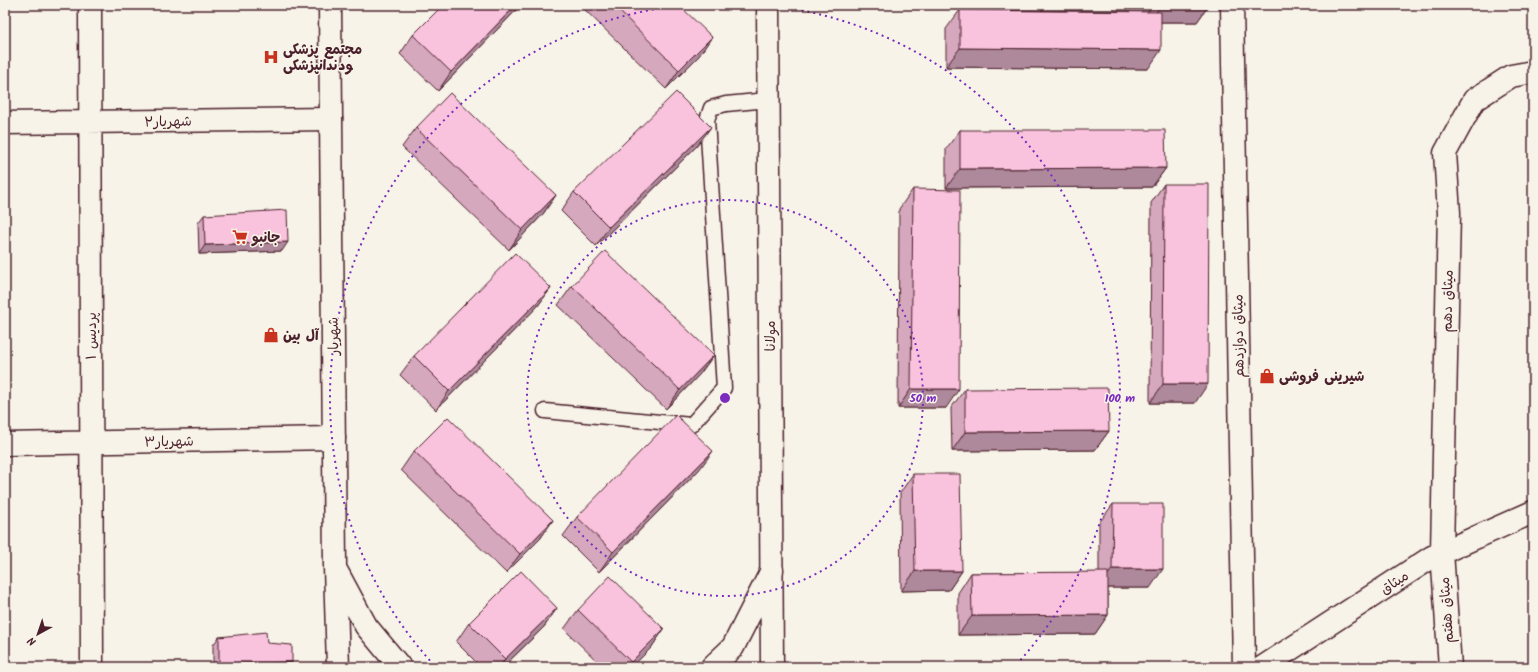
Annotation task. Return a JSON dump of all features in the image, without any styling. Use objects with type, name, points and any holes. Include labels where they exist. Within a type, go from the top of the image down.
[{"type":"street","name":"پردیس ۱","points":[[90,5],[92,667]]},
{"type":"street","name":"شهریار","points":[[330,5],[335,567],[338,667]]},
{"type":"street","name":"مولانا","points":[[768,5],[772,667]]},
{"type":"street","name":"میثاق دوازدهم","points":[[1232,5],[1244,667]]},
{"type":"street","name":"میثاق دهم","points":[[1442,552],[1449,213],[1445,153],[1474,100],[1511,76],[1533,72]]},
{"type":"street","name":"شهریار۲","points":[[5,123],[331,119]]},
{"type":"street","name":"شهریار۳","points":[[5,444],[334,438]]},
{"type":"street","name":"میثاق","points":[[1263,667],[1432,557],[1533,512]]},
{"type":"street","name":"میثاق هفتم","points":[[1442,552],[1450,667]]},
{"type":"street","points":[[335,567],[366,626],[400,667]]},
{"type":"street","points":[[712,667],[733,647],[772,570]]},
{"type":"lane","points":[[544,411],[691,425],[724,388],[707,120],[711,108],[726,104],[768,100]]},
{"type":"building","points":[[443,5],[516,5],[451,72],[413,35]]},
{"type":"building","points":[[613,5],[679,5],[712,37],[679,70]]},
{"type":"building","points":[[960,10],[1161,12],[1161,50],[960,48]]},
{"type":"building","points":[[676,92],[711,127],[609,227],[574,192]]},
{"type":"building","points":[[450,93],[556,195],[522,230],[416,128]]},
{"type":"building","points":[[960,130],[1165,130],[1166,168],[960,169]]},
{"type":"building","points":[[1164,184],[1209,184],[1208,384],[1163,384]]},
{"type":"building","points":[[913,189],[960,190],[959,389],[911,389]]},
{"type":"building","name":"جانبو","points":[[287,210],[288,242],[205,245],[204,215]]},
{"type":"building","points":[[605,251],[714,355],[680,390],[572,286]]},
{"type":"building","points":[[515,253],[551,288],[449,391],[414,356]]},
{"type":"building","points":[[1108,388],[1109,431],[965,432],[965,389]]},
{"type":"building","points":[[676,415],[713,451],[613,552],[577,517]]},
{"type":"building","points":[[448,417],[553,520],[520,554],[414,451]]},
{"type":"building","points":[[913,474],[960,474],[962,571],[915,571]]},
{"type":"building","points":[[1113,504],[1163,504],[1163,569],[1112,569]]},
{"type":"building","points":[[521,571],[557,608],[505,659],[469,623]]},
{"type":"building","points":[[1108,572],[1108,615],[972,616],[971,573]]},
{"type":"building","points":[[610,576],[664,629],[631,662],[578,610]]},
{"type":"building","points":[[266,632],[267,643],[292,645],[292,662],[219,664],[219,637]]},
{"type":"place","name":"مجتمع پزشکی ودندانپزشکی","points":[[271,57]]},
{"type":"place","name":"جانبو","points":[[240,237]]},
{"type":"place","name":"آل بین","points":[[271,335]]},
{"type":"place","name":"شیرینی فروشی","points":[[1267,376]]}]
